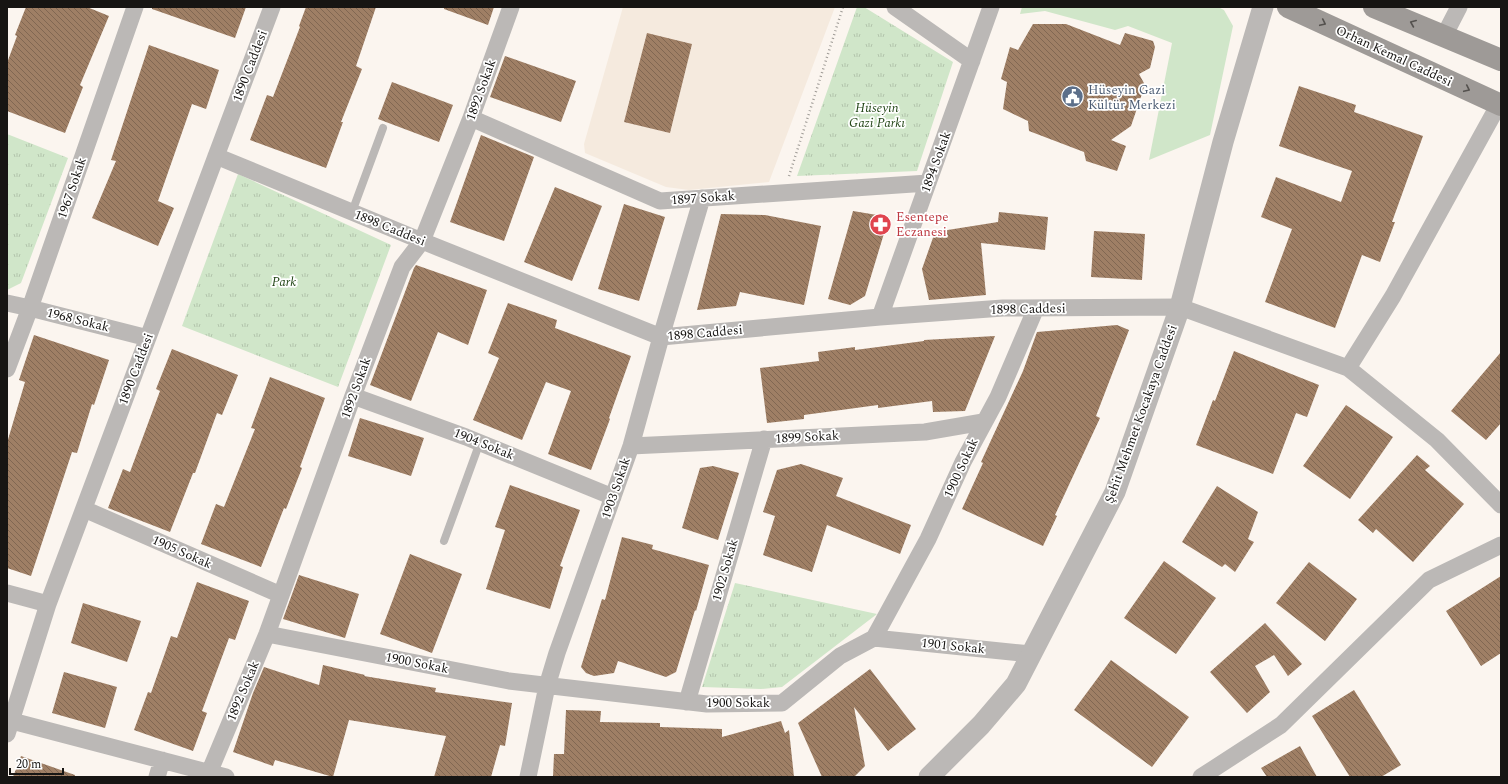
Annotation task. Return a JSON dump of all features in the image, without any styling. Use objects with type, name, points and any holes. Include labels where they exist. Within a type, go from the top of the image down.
[{"type":"main road","name":"Orhan Kemal Caddesi","points":[[1288,7],[1500,104]]},
{"type":"main road","points":[[1374,7],[1501,60]]},
{"type":"street","name":"1967 Sokak","points":[[7,369],[30,308],[135,7]]},
{"type":"street","name":"1890 Caddesi","points":[[9,728],[48,604],[272,7]]},
{"type":"street","name":"1892 Sokak","points":[[209,773],[268,634],[353,396],[402,267],[422,241],[471,118],[511,7]]},
{"type":"street","points":[[895,7],[972,61]]},
{"type":"street","name":"1894 Sokak","points":[[880,317],[991,7]]},
{"type":"street","name":"Şehit Mehmet Kocakaya Caddesi","points":[[929,777],[981,725],[1016,684],[1115,492],[1180,307],[1223,142],[1263,7]]},
{"type":"street","points":[[1444,36],[1459,7]]},
{"type":"street","points":[[1348,368],[1394,296],[1500,104]]},
{"type":"street","name":"1897 Sokak","points":[[471,118],[660,201],[928,183]]},
{"type":"street","name":"1898 Caddesi","points":[[216,156],[661,337],[880,317],[1003,308],[1180,307]]},
{"type":"street","name":"1903 Sokak","points":[[528,777],[547,686],[557,653],[631,446],[702,198]]},
{"type":"street","name":"1968 Sokak","points":[[7,303],[148,338]]},
{"type":"street","points":[[1180,307],[1348,368],[1437,440],[1501,505]]},
{"type":"street","name":"1900 Sokak","points":[[268,634],[509,681],[707,704],[782,703],[840,656],[874,638],[928,539],[963,462],[983,422],[998,397],[1036,308]]},
{"type":"street","name":"1904 Sokak","points":[[353,396],[480,442],[613,497]]},
{"type":"street","name":"1899 Sokak","points":[[631,446],[925,432],[983,422]]},
{"type":"street","name":"1902 Sokak","points":[[687,702],[764,439]]},
{"type":"street","name":"1905 Sokak","points":[[84,509],[281,596]]},
{"type":"street","points":[[1201,777],[1281,724],[1429,580],[1501,545]]},
{"type":"street","points":[[7,593],[48,604]]},
{"type":"street","name":"1901 Sokak","points":[[874,638],[1031,654]]},
{"type":"street","points":[[9,728],[162,760],[226,777]]},
{"type":"street","points":[[157,777],[162,760]]},
{"type":"lane","points":[[352,212],[383,128]]},
{"type":"lane","points":[[444,541],[480,442]]},
{"type":"path","points":[[783,193],[843,7]]},
{"type":"shaded area","points":[[623,7],[835,7],[769,182],[689,190],[666,187],[585,153],[584,144]]},
{"type":"green space","name":"Hüseyin Gazi Parkı","points":[[857,7],[864,7],[953,62],[917,171],[797,176]]},
{"type":"green space","points":[[1022,7],[1218,7],[1224,10],[1233,26],[1210,135],[1149,160],[1172,43],[1128,26],[1115,30],[1045,11],[1020,14]]},
{"type":"green space","points":[[7,134],[68,158],[21,283],[7,290]]},
{"type":"green space","name":"Park","points":[[238,174],[391,245],[338,387],[182,326]]},
{"type":"green space","points":[[735,583],[877,614],[782,687],[761,689],[702,687]]},
{"type":"building","points":[[26,7],[87,7],[109,16],[80,85],[83,87],[65,133],[7,111],[7,63],[17,36],[15,35]]},
{"type":"building","points":[[152,7],[246,7],[235,38],[152,9]]},
{"type":"building","points":[[306,7],[376,7],[356,66],[362,69],[341,122],[343,122],[326,168],[250,140],[267,95],[273,97],[300,27],[299,26]]},
{"type":"building","points":[[444,7],[494,7],[488,25],[444,9]]},
{"type":"building","name":"Hüseyin Gazi Kültür Merkezi","points":[[1033,24],[1066,24],[1120,45],[1125,33],[1153,41],[1155,47],[1150,68],[1139,74],[1145,85],[1131,126],[1111,140],[1126,146],[1117,171],[1086,161],[1084,152],[1029,131],[1028,121],[1003,109],[1007,82],[1001,79],[1010,47],[1018,50]]},
{"type":"building","points":[[647,33],[692,44],[670,133],[624,122]]},
{"type":"building","points":[[149,45],[219,70],[206,109],[192,104],[158,201],[174,208],[158,246],[92,218],[116,161],[111,160]]},
{"type":"building","points":[[505,56],[576,81],[561,122],[490,97]]},
{"type":"building","points":[[392,82],[453,105],[439,142],[378,119]]},
{"type":"building","points":[[1299,86],[1356,105],[1354,112],[1423,136],[1392,222],[1395,222],[1380,262],[1362,255],[1335,328],[1265,302],[1292,229],[1261,217],[1276,177],[1341,202],[1352,171],[1279,146]]},
{"type":"building","points":[[481,135],[534,157],[504,241],[450,222]]},
{"type":"building","points":[[555,187],[602,206],[572,281],[524,262]]},
{"type":"building","points":[[624,204],[665,217],[639,301],[598,289]]},
{"type":"building","points":[[853,211],[889,217],[865,296],[850,305],[828,299]]},
{"type":"building","points":[[999,212],[1048,217],[1045,250],[981,243],[986,295],[929,300],[922,269],[935,232],[998,222]]},
{"type":"building","points":[[721,214],[765,215],[821,226],[804,305],[740,292],[736,306],[697,310]]},
{"type":"building","points":[[1094,231],[1145,234],[1142,280],[1091,277]]},
{"type":"building","points":[[416,265],[487,290],[468,345],[438,332],[411,401],[370,385]]},
{"type":"building","points":[[508,303],[557,320],[555,328],[631,356],[591,470],[548,454],[571,391],[546,382],[522,440],[473,420],[499,358],[488,353]]},
{"type":"building","points":[[1117,325],[1129,330],[1096,416],[1100,418],[1055,515],[1057,516],[1043,546],[962,509],[983,463],[981,462],[1023,371],[1037,332]]},
{"type":"building","points":[[34,335],[109,360],[94,405],[92,404],[77,453],[72,452],[31,576],[7,568],[7,443],[25,382],[19,380]]},
{"type":"building","points":[[995,336],[965,411],[933,412],[932,401],[878,408],[878,405],[804,415],[804,419],[767,423],[760,368],[819,361],[818,352],[855,347],[855,350],[924,340]]},
{"type":"building","points":[[172,349],[238,375],[222,415],[217,413],[195,473],[193,473],[170,532],[108,508],[123,469],[130,472],[160,391],[156,389]]},
{"type":"building","points":[[1234,351],[1319,385],[1307,417],[1296,413],[1273,474],[1196,445]]},
{"type":"building","points":[[1501,352],[1501,423],[1486,440],[1451,411]]},
{"type":"building","points":[[270,377],[325,398],[300,467],[302,468],[286,509],[284,508],[261,567],[201,544],[216,504],[224,507],[255,429],[251,428]]},
{"type":"building","points":[[1346,405],[1393,437],[1350,499],[1303,466]]},
{"type":"building","points":[[360,418],[424,438],[411,476],[348,456]]},
{"type":"building","points":[[1417,455],[1430,466],[1425,470],[1464,504],[1413,562],[1376,529],[1373,533],[1358,520]]},
{"type":"building","points":[[801,464],[843,478],[836,496],[911,525],[900,554],[827,525],[812,572],[763,555],[775,516],[763,512],[777,470]]},
{"type":"building","points":[[713,466],[739,473],[718,540],[682,528],[700,468]]},
{"type":"building","points":[[510,485],[580,510],[560,566],[563,567],[550,609],[486,589],[505,530],[495,527]]},
{"type":"building","points":[[1217,486],[1258,512],[1248,539],[1254,542],[1235,572],[1225,564],[1222,567],[1182,542]]},
{"type":"building","points":[[622,537],[653,545],[652,549],[709,565],[676,672],[666,677],[618,661],[614,673],[594,676],[586,673],[581,667],[602,599],[605,600]]},
{"type":"building","points":[[410,554],[462,574],[432,653],[380,634]]},
{"type":"building","points":[[1164,561],[1216,598],[1176,654],[1124,618]]},
{"type":"building","points":[[1309,562],[1357,599],[1325,641],[1276,603]]},
{"type":"building","points":[[299,575],[359,594],[345,638],[283,619]]},
{"type":"building","points":[[1501,576],[1501,653],[1481,666],[1446,611]]},
{"type":"building","points":[[197,582],[249,601],[235,640],[229,638],[202,711],[207,713],[193,751],[134,730],[148,692],[151,693],[171,636],[177,638]]},
{"type":"building","points":[[83,603],[141,621],[127,662],[71,643]]},
{"type":"building","points":[[1265,623],[1302,664],[1288,676],[1274,655],[1255,666],[1270,692],[1247,713],[1210,672]]},
{"type":"building","points":[[1111,660],[1189,717],[1152,767],[1074,710]]},
{"type":"building","points":[[323,665],[365,675],[364,676],[436,688],[435,692],[512,703],[505,746],[500,745],[491,777],[434,777],[446,736],[349,720],[333,777],[275,760],[273,766],[233,752],[253,693],[264,667],[319,685]]},
{"type":"building","points":[[870,669],[916,729],[888,751],[854,707],[865,766],[854,777],[822,777],[798,723]]},
{"type":"building","points":[[64,672],[117,687],[105,728],[52,713]]},
{"type":"building","points":[[1354,690],[1401,765],[1381,777],[1350,777],[1312,716]]},
{"type":"building","points":[[566,710],[601,711],[600,722],[660,723],[660,727],[722,729],[722,737],[781,721],[785,733],[789,730],[794,777],[553,777],[554,754],[564,754]]},
{"type":"building","points":[[1300,746],[1317,777],[1267,777],[1261,768]]},
{"type":"building","points":[[21,756],[75,775],[75,777],[13,777]]},
{"type":"place","name":"Hüseyin Gazi Kültür Merkezi","points":[[1073,97]]},
{"type":"place","name":"Esentepe Eczanesi","points":[[880,224]]}]
